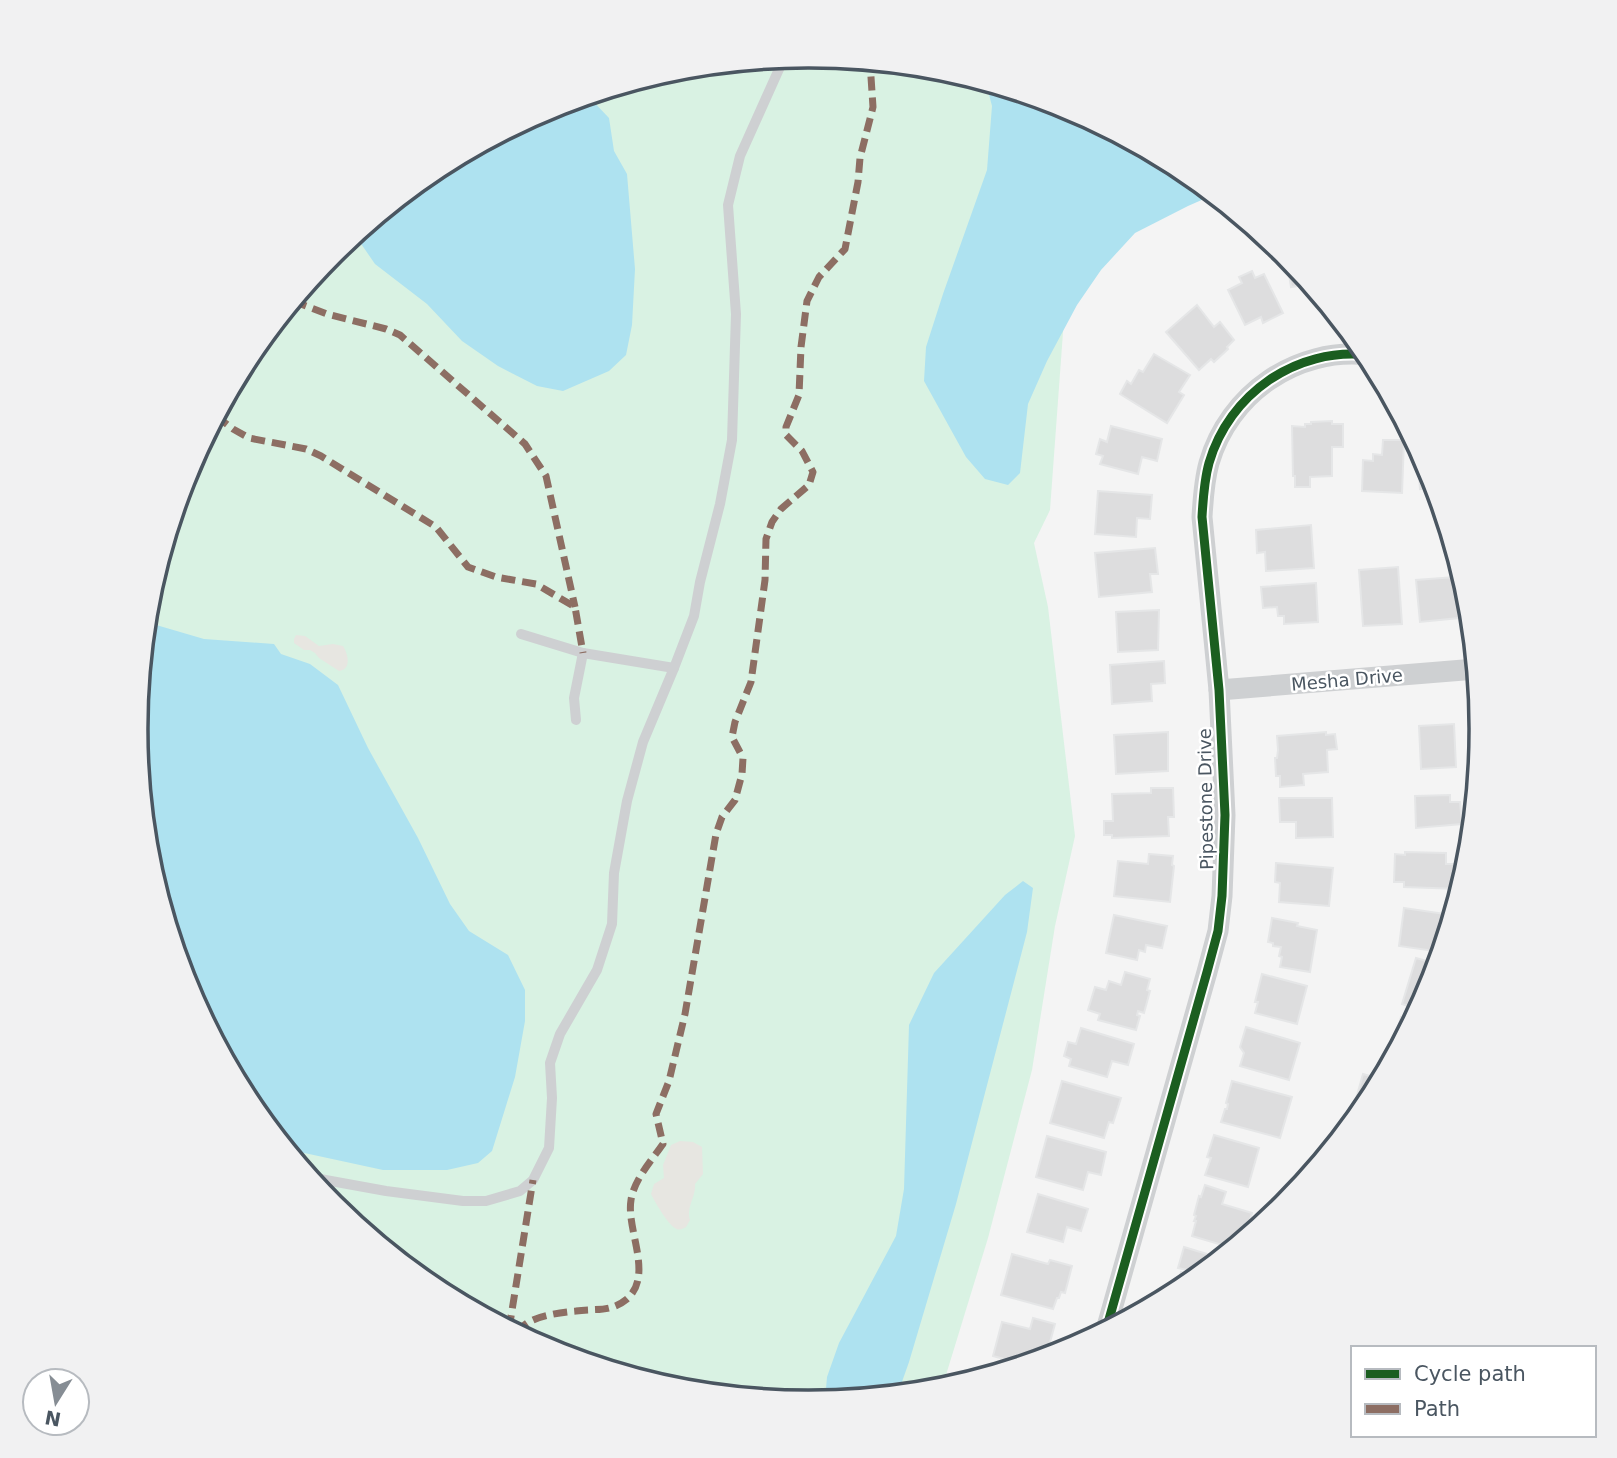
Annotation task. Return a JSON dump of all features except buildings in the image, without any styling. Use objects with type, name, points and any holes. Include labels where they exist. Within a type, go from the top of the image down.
[{"type":"street","name":"Pipestone Drive","points":[[1109,1317],[1218,931],[1225,815],[1219,690],[1202,517],[1208,464],[1220,435],[1233,414],[1273,376],[1299,363],[1352,354]]},
{"type":"street","name":"Mesha Drive","points":[[1219,690],[1466,670]]},
{"type":"lane","points":[[326,1180],[386,1191],[463,1201],[486,1201],[520,1191],[533,1180],[549,1148],[552,1098],[550,1063],[559,1034],[597,970],[612,924],[614,873],[627,801],[643,742],[694,616],[720,504],[732,440],[736,314],[729,205],[740,156],[779,69]]},
{"type":"lane","points":[[521,634],[583,653],[674,668]]},
{"type":"lane","points":[[576,720],[574,698],[583,653]]},
{"type":"green space","points":[[808,68],[895,74],[980,91],[1021,103],[1078,126],[1050,510],[1034,543],[1048,607],[1075,836],[1055,926],[1032,1070],[988,1238],[946,1375],[895,1384],[808,1390],[722,1384],[680,1377],[596,1355],[516,1322],[478,1301],[406,1253],[373,1226],[341,1196],[284,1131],[236,1059],[216,1021],[198,982],[170,898],[153,814],[148,729],[153,643],[170,558],[198,476],[236,399],[259,362],[312,293],[373,232],[441,180],[516,136],[596,103],[680,81],[722,74]]},
{"type":"sand","points":[[296,635],[305,636],[319,646],[343,646],[347,657],[346,667],[339,671],[310,650],[304,650],[294,643]]},
{"type":"sand","points":[[680,1141],[693,1142],[702,1147],[703,1174],[695,1184],[689,1211],[690,1220],[686,1227],[679,1230],[668,1222],[651,1194],[654,1184],[664,1178],[663,1165],[671,1145]]},
{"type":"water","points":[[989,94],[1021,103],[1101,136],[1139,157],[1203,199],[1135,233],[1101,270],[1077,305],[1028,404],[1020,473],[1008,485],[985,479],[966,457],[924,381],[926,347],[987,170],[992,106]]},
{"type":"water","points":[[595,103],[609,118],[614,151],[627,174],[635,269],[632,325],[626,355],[609,371],[563,391],[537,386],[498,366],[462,341],[427,304],[375,264],[361,243],[406,205],[441,180],[516,136]]},
{"type":"water","points":[[156,625],[204,639],[274,644],[281,654],[310,664],[338,685],[450,904],[469,931],[508,955],[525,990],[525,1021],[515,1077],[492,1151],[478,1163],[447,1170],[383,1170],[302,1152],[259,1096],[236,1059],[198,982],[170,900],[153,815],[148,729],[149,686]]},
{"type":"water","points":[[1023,881],[1033,888],[1027,932],[956,1204],[902,1383],[826,1389],[827,1377],[839,1343],[896,1236],[904,1189],[909,1025],[934,973],[1005,895]]},
{"type":"marked path","points":[[524,1326],[543,1317],[566,1312],[615,1306],[627,1299],[635,1289],[639,1265],[630,1212],[631,1200],[639,1178],[663,1144],[656,1114],[669,1081],[685,1014],[716,834],[722,817],[735,800],[742,774],[743,758],[732,737],[751,682],[765,580],[766,539],[772,522],[781,509],[809,485],[813,472],[802,451],[786,435],[786,427],[799,395],[807,301],[819,277],[845,249],[860,158],[873,107],[871,72]]},
{"type":"marked path","points":[[302,305],[400,335],[525,444],[546,476],[575,607]]},
{"type":"marked path","points":[[224,422],[249,438],[306,449],[321,456],[436,527],[468,567],[496,577],[536,584],[575,607],[583,653]]},
{"type":"marked path","points":[[511,1319],[533,1180]]},
{"type":"cycle path","points":[[1110,1317],[1218,931],[1225,815],[1219,690],[1202,517],[1209,463],[1232,416],[1249,396],[1269,380],[1291,367],[1316,359],[1353,355]]}]
